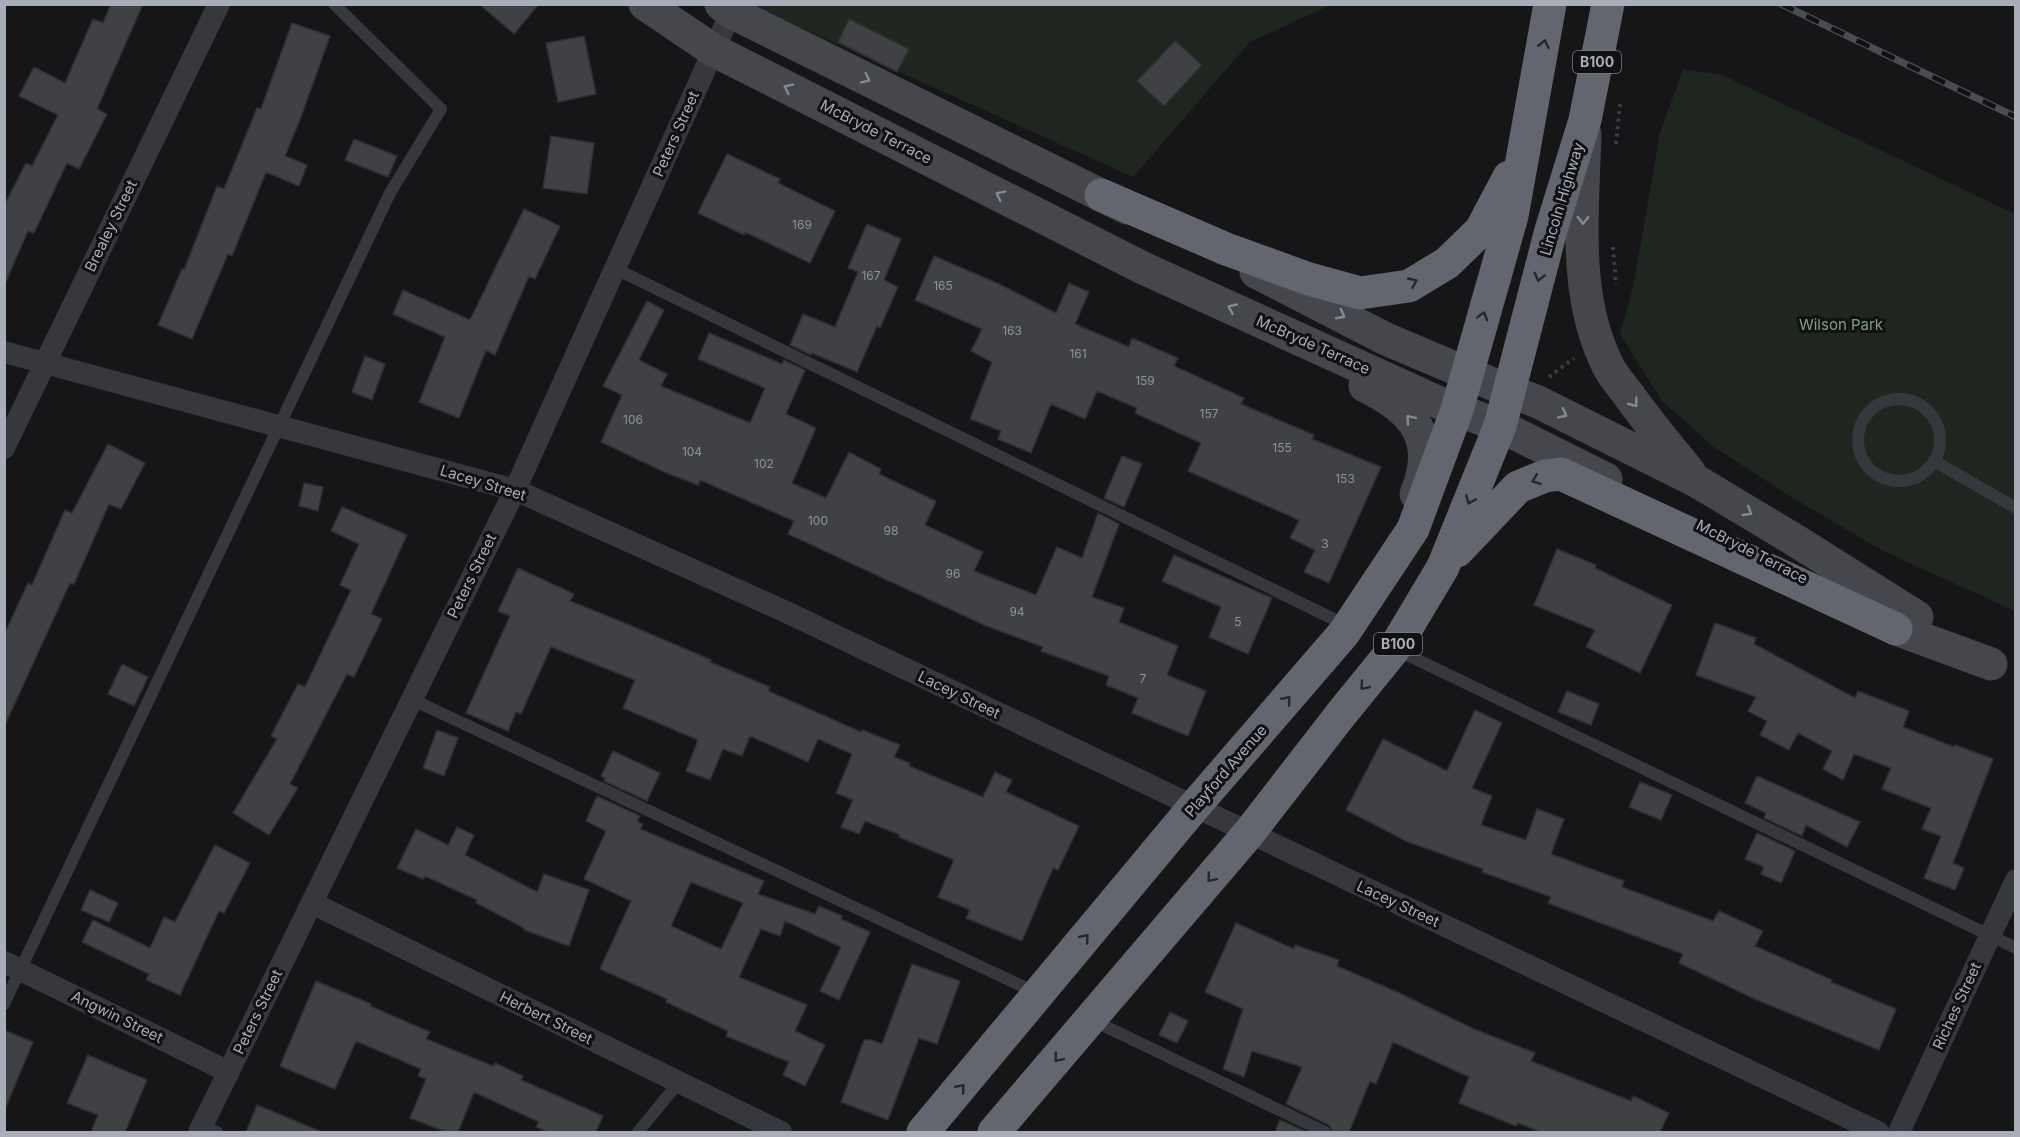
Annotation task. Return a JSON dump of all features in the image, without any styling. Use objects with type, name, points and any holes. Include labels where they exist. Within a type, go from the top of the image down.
[{"type":"highway","points":[[1467,373],[1512,216],[1550,4]]},
{"type":"highway","name":"Lincoln Highway","points":[[1509,391],[1551,230],[1585,120],[1608,4]]},
{"type":"highway","points":[[1101,195],[1226,249],[1309,279],[1360,293],[1409,286],[1447,263],[1481,230],[1508,178],[1535,91]]},
{"type":"highway","name":"Playford Avenue","points":[[923,1132],[1193,808],[1356,617],[1413,529],[1457,410],[1467,373]]},
{"type":"highway","name":"B100","points":[[994,1132],[1249,833],[1394,649],[1443,567],[1500,426],[1509,391]]},
{"type":"highway","points":[[1443,567],[1518,487],[1545,476],[1561,474],[1896,629]]},
{"type":"main road","name":"McBryde Terrace","points":[[645,4],[713,50],[1143,268],[1457,410],[1500,426],[1782,566],[1896,629],[2003,671]]},
{"type":"main road","name":"McBryde Terrace","points":[[726,8],[1386,339],[1536,401],[1698,482],[2003,671]]},
{"type":"main road","points":[[1585,120],[1583,269],[1587,306],[1596,338],[1616,378],[1698,482]]},
{"type":"main road","points":[[1045,168],[1034,191],[1105,225],[1143,268]]},
{"type":"main road","points":[[1274,327],[1326,367],[1389,398],[1415,422],[1425,446],[1424,474],[1399,533],[1356,617]]},
{"type":"street","name":"Brealey Street","points":[[4,448],[219,4]]},
{"type":"street","name":"Peters Street","points":[[206,1130],[229,1072],[515,490],[713,50],[726,8]]},
{"type":"street","name":"Lacey Street","points":[[4,352],[515,490],[784,611],[1193,808],[1878,1132]]},
{"type":"street","name":"Riches Street","points":[[1899,1132],[2016,880]]},
{"type":"street","name":"Herbert Street","points":[[312,903],[781,1132]]},
{"type":"street","name":"Angwin Street","points":[[13,966],[229,1072]]},
{"type":"lane","points":[[4,1004],[13,966],[279,426],[390,193],[441,109],[334,4]]},
{"type":"lane","points":[[616,269],[1356,617]]},
{"type":"lane","points":[[1910,400],[1921,405],[1931,413],[1940,435],[1940,448],[1934,461],[1925,472],[1912,479],[1898,481],[1884,479],[1872,472],[1863,460],[1858,447],[1858,433],[1862,419],[1872,408],[1884,401],[1910,400]]},
{"type":"lane","points":[[1934,461],[2016,508]]},
{"type":"lane","points":[[1394,649],[2016,948]]},
{"type":"lane","points":[[411,699],[1039,993]]},
{"type":"lane","points":[[1091,1019],[1325,1132]]},
{"type":"lane","points":[[638,1132],[679,1083]]},
{"type":"green space","points":[[750,5],[1331,5],[1250,42],[1133,177]]},
{"type":"green space","name":"Wilson Park","points":[[1683,69],[1722,75],[2015,214],[2015,611],[1883,551],[1788,495],[1714,447],[1662,401],[1620,334],[1633,287],[1660,133]]},
{"type":"building","points":[[111,4],[143,4],[97,109],[107,114],[79,169],[67,163],[34,233],[28,231],[4,286],[4,206],[26,163],[32,166],[58,115],[19,96],[34,67],[65,83],[93,19],[103,23]]},
{"type":"building","points":[[479,4],[539,4],[514,34]]},
{"type":"building","points":[[849,19],[909,49],[897,72],[838,42]]},
{"type":"building","points":[[292,23],[330,36],[285,156],[307,165],[299,186],[266,172],[232,256],[228,254],[192,339],[158,325],[182,269],[184,270],[217,186],[224,189],[257,108],[261,109]]},
{"type":"building","points":[[584,36],[596,94],[558,102],[546,43]]},
{"type":"building","points":[[1175,41],[1202,65],[1164,106],[1137,81]]},
{"type":"building","points":[[551,136],[594,143],[587,194],[543,188]]},
{"type":"building","points":[[354,139],[397,156],[388,177],[345,160]]},
{"type":"building","points":[[727,154],[780,179],[778,183],[835,211],[810,263],[745,232],[744,235],[698,213]]},
{"type":"building","points":[[524,209],[560,226],[535,279],[529,276],[495,355],[486,350],[459,418],[419,402],[445,337],[393,314],[403,290],[470,320]]},
{"type":"building","points":[[867,224],[901,239],[884,280],[898,287],[880,328],[877,326],[857,372],[790,345],[803,314],[835,327],[858,272],[848,268]]},
{"type":"building","points":[[934,256],[999,284],[1056,313],[1069,283],[1089,292],[1075,324],[1129,347],[1132,338],[1178,358],[1174,366],[1244,398],[1241,404],[1314,435],[1312,439],[1381,467],[1329,583],[1304,572],[1315,550],[1290,538],[1299,520],[1188,471],[1201,443],[1135,413],[1137,408],[1097,391],[1085,419],[1051,404],[1031,453],[998,439],[1001,431],[970,419],[992,362],[971,351],[982,329],[915,300]]},
{"type":"building","points":[[647,301],[664,310],[639,360],[667,374],[661,386],[750,423],[765,388],[698,359],[709,333],[782,364],[784,360],[805,370],[786,414],[816,428],[792,483],[826,498],[849,452],[881,469],[879,474],[936,501],[925,525],[983,552],[974,571],[1036,595],[1057,547],[1082,558],[1098,513],[1119,524],[1092,597],[1124,608],[1119,622],[1178,646],[1167,675],[1206,691],[1188,736],[1132,713],[1138,698],[1106,685],[1109,676],[1041,651],[1043,647],[984,625],[788,534],[794,521],[700,480],[698,485],[664,472],[601,442],[622,395],[603,386]]},
{"type":"building","points":[[365,356],[385,364],[372,400],[352,392]]},
{"type":"building","points":[[108,444],[145,463],[121,509],[109,504],[74,584],[70,583],[4,727],[4,635],[28,583],[32,585],[65,510],[72,513]]},
{"type":"building","points":[[1122,456],[1142,464],[1124,507],[1104,498]]},
{"type":"building","points":[[304,483],[323,487],[318,511],[299,506]]},
{"type":"building","points":[[342,507],[407,535],[371,614],[382,619],[354,677],[347,674],[290,784],[298,788],[269,835],[233,813],[277,739],[271,736],[298,684],[305,687],[351,590],[340,585],[359,544],[331,531]]},
{"type":"building","points":[[1557,549],[1596,565],[1595,568],[1672,605],[1640,673],[1586,647],[1595,630],[1534,605]]},
{"type":"building","points":[[1174,555],[1272,598],[1248,654],[1209,637],[1221,607],[1162,581]]},
{"type":"building","points":[[518,568],[574,594],[570,601],[711,660],[710,662],[770,687],[768,691],[861,732],[862,730],[900,745],[894,757],[910,763],[909,766],[983,797],[995,772],[1012,780],[1006,792],[1079,826],[1058,870],[1053,868],[1022,941],[966,918],[970,910],[938,897],[954,860],[865,821],[859,834],[841,827],[853,800],[836,793],[852,754],[818,739],[808,762],[750,736],[742,756],[723,749],[710,780],[686,771],[698,740],[623,708],[635,680],[551,647],[521,714],[516,712],[508,731],[466,713],[510,616],[498,611]]},
{"type":"building","points":[[1715,623],[1756,638],[1754,644],[1855,698],[1858,691],[1909,711],[1903,727],[1993,759],[1953,863],[1964,868],[1955,890],[1924,878],[1941,836],[1922,829],[1931,808],[1882,789],[1891,768],[1854,754],[1843,780],[1823,769],[1832,751],[1798,733],[1789,750],[1760,735],[1767,721],[1748,711],[1756,697],[1696,675]]},
{"type":"building","points":[[122,664],[148,677],[134,706],[108,694]]},
{"type":"building","points":[[1567,691],[1599,704],[1591,725],[1558,712]]},
{"type":"building","points":[[1475,710],[1502,723],[1472,788],[1492,796],[1481,825],[1526,840],[1537,809],[1564,819],[1551,854],[1624,881],[1622,887],[1713,921],[1719,911],[1763,931],[1755,946],[1832,980],[1831,982],[1896,1009],[1879,1050],[1757,1000],[1679,963],[1683,954],[1548,903],[1551,897],[1406,841],[1346,810],[1383,739],[1447,771]]},
{"type":"building","points":[[437,730],[458,738],[444,776],[423,768]]},
{"type":"building","points":[[613,751],[660,773],[647,801],[604,781],[605,778],[601,776]]},
{"type":"building","points":[[1757,776],[1860,822],[1847,847],[1806,825],[1802,836],[1764,818],[1766,813],[1745,803]]},
{"type":"building","points":[[1640,782],[1672,795],[1661,820],[1629,807]]},
{"type":"building","points":[[597,796],[640,816],[637,821],[643,824],[640,829],[764,881],[758,894],[815,914],[819,906],[870,932],[839,1000],[820,991],[841,947],[785,921],[780,936],[761,929],[739,977],[807,1005],[795,1031],[825,1045],[805,1086],[783,1075],[789,1062],[726,1036],[728,1031],[666,1002],[667,999],[600,969],[631,901],[584,879],[606,831],[586,821]],"holes":[[[691,882],[743,903],[721,949],[671,926]]]},
{"type":"building","points":[[457,827],[474,835],[465,855],[537,892],[544,874],[589,890],[569,946],[524,930],[476,903],[477,900],[425,876],[423,879],[397,868],[416,829],[448,845]]},
{"type":"building","points":[[1757,833],[1795,851],[1781,883],[1761,874],[1764,867],[1745,859]]},
{"type":"building","points":[[215,845],[250,863],[224,913],[219,911],[180,995],[146,980],[149,974],[82,942],[93,920],[150,948],[164,917],[175,922]]},
{"type":"building","points":[[90,890],[118,903],[109,922],[81,910]]},
{"type":"building","points":[[1236,923],[1294,949],[1295,945],[1339,960],[1337,966],[1474,1029],[1535,1053],[1531,1061],[1631,1101],[1633,1096],[1669,1113],[1660,1132],[1541,1132],[1518,1123],[1516,1126],[1459,1103],[1469,1077],[1393,1042],[1376,1084],[1370,1081],[1349,1132],[1333,1132],[1329,1125],[1286,1104],[1302,1067],[1252,1051],[1244,1077],[1223,1069],[1243,1009],[1205,992]]},
{"type":"building","points":[[912,964],[960,981],[937,1044],[919,1038],[888,1120],[841,1102],[864,1040],[882,1044]]},
{"type":"building","points":[[316,981],[430,1032],[426,1039],[493,1066],[495,1063],[523,1076],[521,1080],[603,1116],[596,1132],[548,1132],[536,1127],[539,1122],[474,1092],[458,1132],[446,1132],[410,1118],[426,1079],[418,1076],[421,1069],[356,1041],[335,1089],[280,1066]]},
{"type":"building","points":[[1170,1012],[1188,1021],[1177,1043],[1159,1035]]},
{"type":"building","points":[[4,1030],[33,1042],[5,1109],[4,1109]]},
{"type":"building","points":[[88,1055],[147,1080],[125,1132],[91,1132],[98,1115],[67,1103]]},
{"type":"building","points":[[257,1105],[322,1132],[246,1132]]},
{"type":"building","points":[[1280,1120],[1307,1132],[1275,1132]]},
{"type":"railway","points":[[1781,4],[2016,117]]}]
